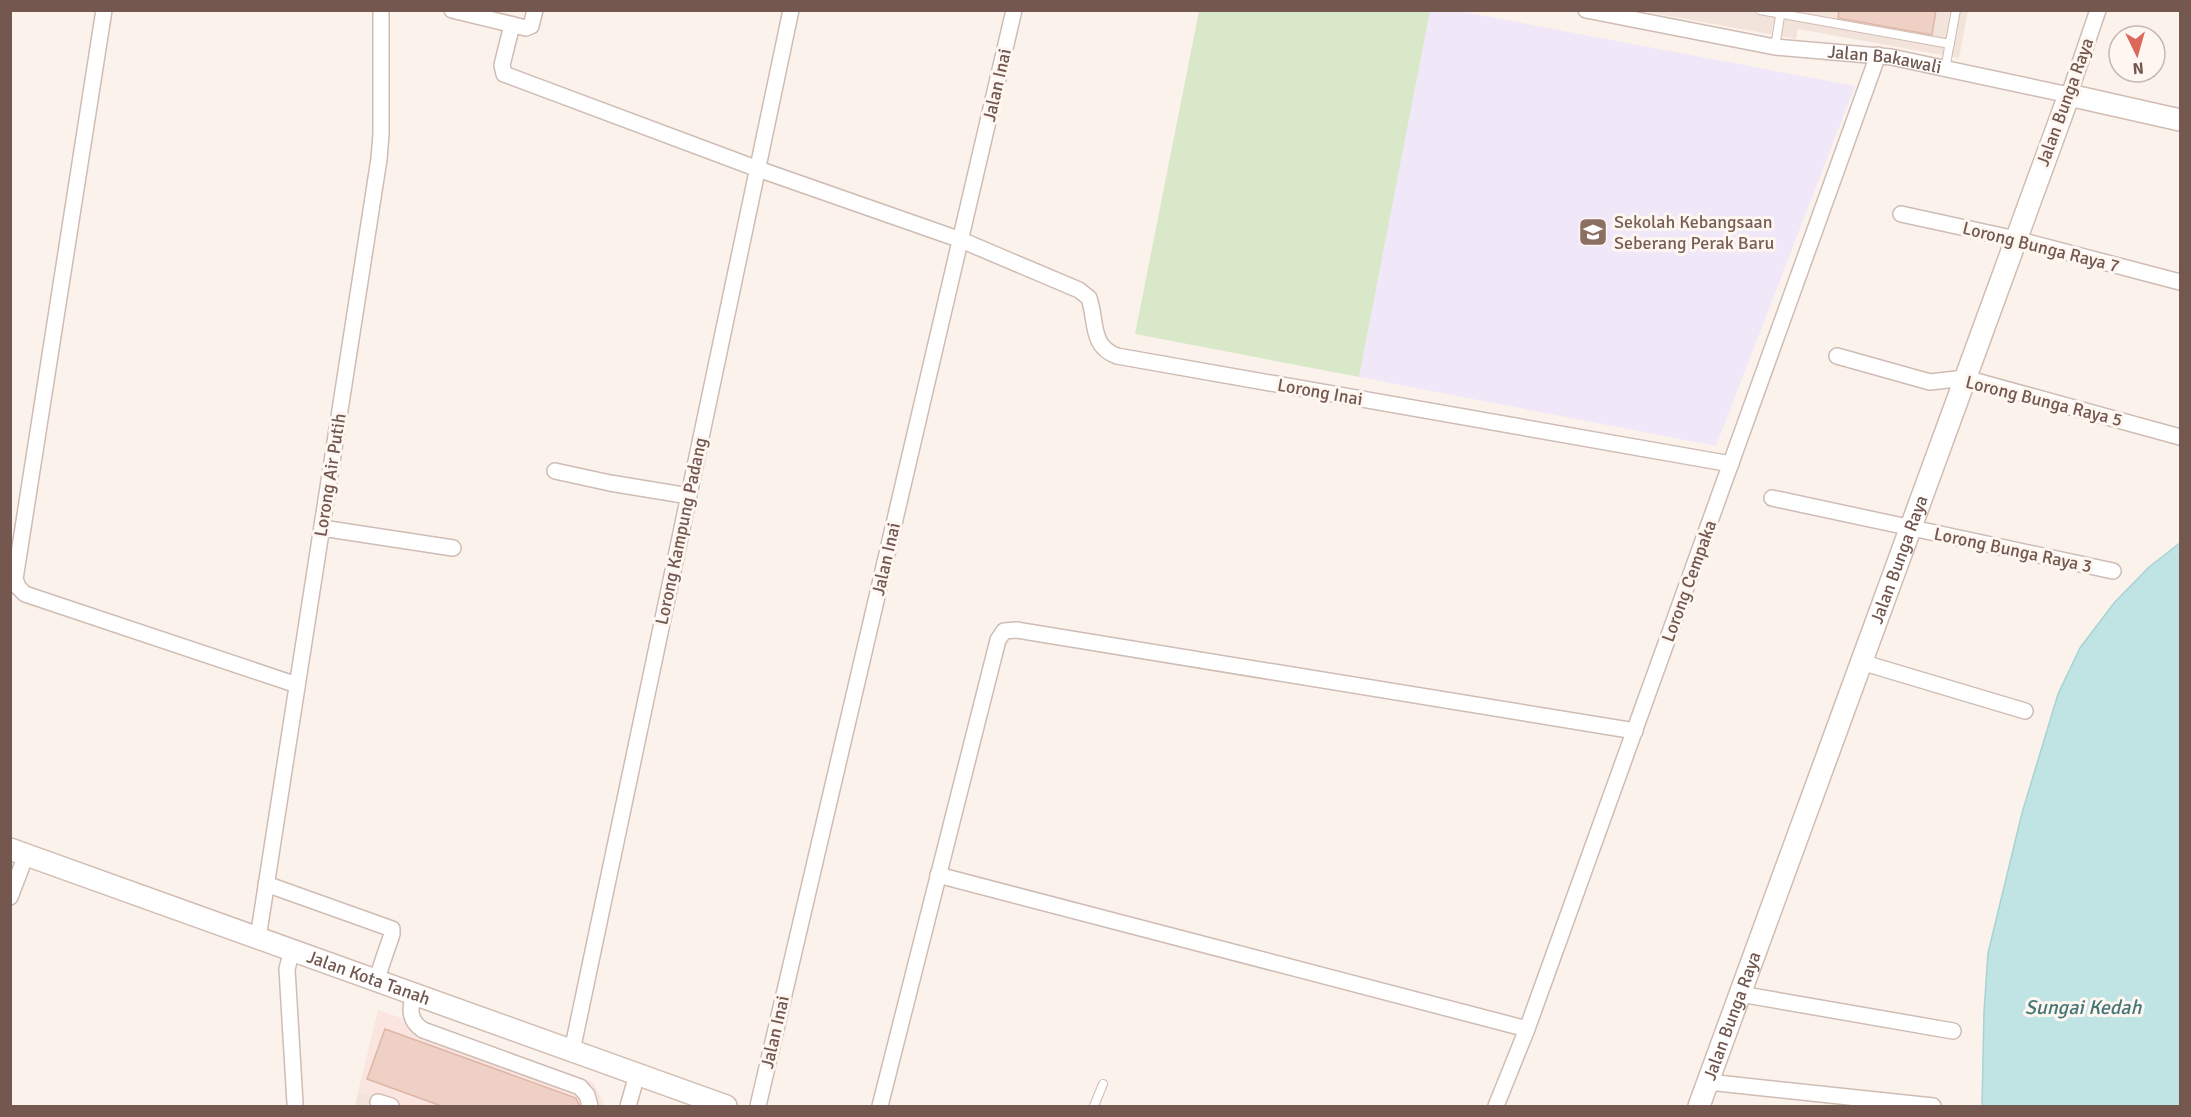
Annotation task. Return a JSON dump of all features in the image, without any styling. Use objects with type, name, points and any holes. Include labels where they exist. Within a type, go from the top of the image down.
[{"type":"street","points":[[104,10],[15,579],[18,587],[25,594],[297,685]]},
{"type":"street","name":"Lorong Air Putih","points":[[258,938],[379,159],[381,10]]},
{"type":"street","points":[[458,11],[529,27],[535,10]]},
{"type":"street","name":"Lorong Kampung Padang","points":[[572,1051],[791,10]]},
{"type":"street","name":"Jalan Inai","points":[[758,1107],[1014,10]]},
{"type":"street","name":"Jalan Bunga Raya","points":[[1699,1107],[2069,95],[2098,10]]},
{"type":"street","name":"Jalan Bakawali","points":[[1596,11],[1775,47],[1878,55],[2178,118]]},
{"type":"street","points":[[512,25],[502,65],[504,74],[758,169],[961,240]]},
{"type":"street","name":"Lorong Cempaka","points":[[1496,1107],[1527,1029],[1878,55]]},
{"type":"street","name":"Lorong Bunga Raya 7","points":[[1901,214],[2016,239],[2181,282]]},
{"type":"street","name":"Lorong Inai","points":[[961,240],[1085,293],[1092,305],[1101,348],[1117,356],[1731,464]]},
{"type":"street","name":"Lorong Bunga Raya 5","points":[[1838,356],[1930,382],[1965,378],[2181,437]]},
{"type":"street","points":[[555,471],[689,496]]},
{"type":"street","name":"Lorong Bunga Raya 3","points":[[1772,498],[2113,571]]},
{"type":"street","points":[[322,528],[453,548]]},
{"type":"street","points":[[880,1107],[998,640],[1004,631],[1010,630],[1635,731]]},
{"type":"street","points":[[1862,662],[2025,711]]},
{"type":"street","points":[[10,897],[18,852]]},
{"type":"street","name":"Jalan Kota Tanah","points":[[18,852],[726,1107]]},
{"type":"street","points":[[938,875],[1527,1029]]},
{"type":"street","points":[[266,884],[392,929],[376,981]]},
{"type":"street","points":[[292,950],[287,969],[295,1103]]},
{"type":"street","points":[[1740,994],[1953,1031]]},
{"type":"street","points":[[414,995],[410,1006],[411,1017],[418,1027],[580,1087],[587,1095],[590,1107]]},
{"type":"street","points":[[628,1107],[637,1075]]},
{"type":"street","points":[[1708,1082],[1933,1107]]},
{"type":"lane","points":[[1760,10],[1950,44]]},
{"type":"lane","points":[[1945,69],[1956,10]]},
{"type":"lane","points":[[1775,47],[1781,12]]},
{"type":"lane","points":[[1095,1107],[1103,1084]]},
{"type":"shaded area","name":"Sekolah Kebangsaan Seberang Perak Baru","points":[[1430,11],[1458,11],[1855,86],[1716,446],[1359,377]]},
{"type":"shaded area","points":[[1641,11],[1968,11],[1959,58],[1798,29],[1796,39]]},
{"type":"shaded area","points":[[378,1010],[593,1082],[605,1106],[401,1106],[358,1092]]},
{"type":"shaded area","points":[[358,1092],[401,1106],[355,1106]]},
{"type":"green space","points":[[1199,11],[1430,11],[1359,377],[1135,334]]},
{"type":"water","name":"Sungai Kedah","points":[[2180,543],[2180,1106],[1982,1106],[1988,953],[2022,813],[2058,694],[2080,648],[2114,603],[2149,567]]},
{"type":"building","points":[[1839,10],[1936,10],[1932,35],[1838,18]]},
{"type":"building","points":[[385,1029],[576,1098],[580,1107],[444,1107],[367,1079]]},
{"type":"place","name":"Sekolah Kebangsaan Seberang Perak Baru","points":[[1593,232]]}]
